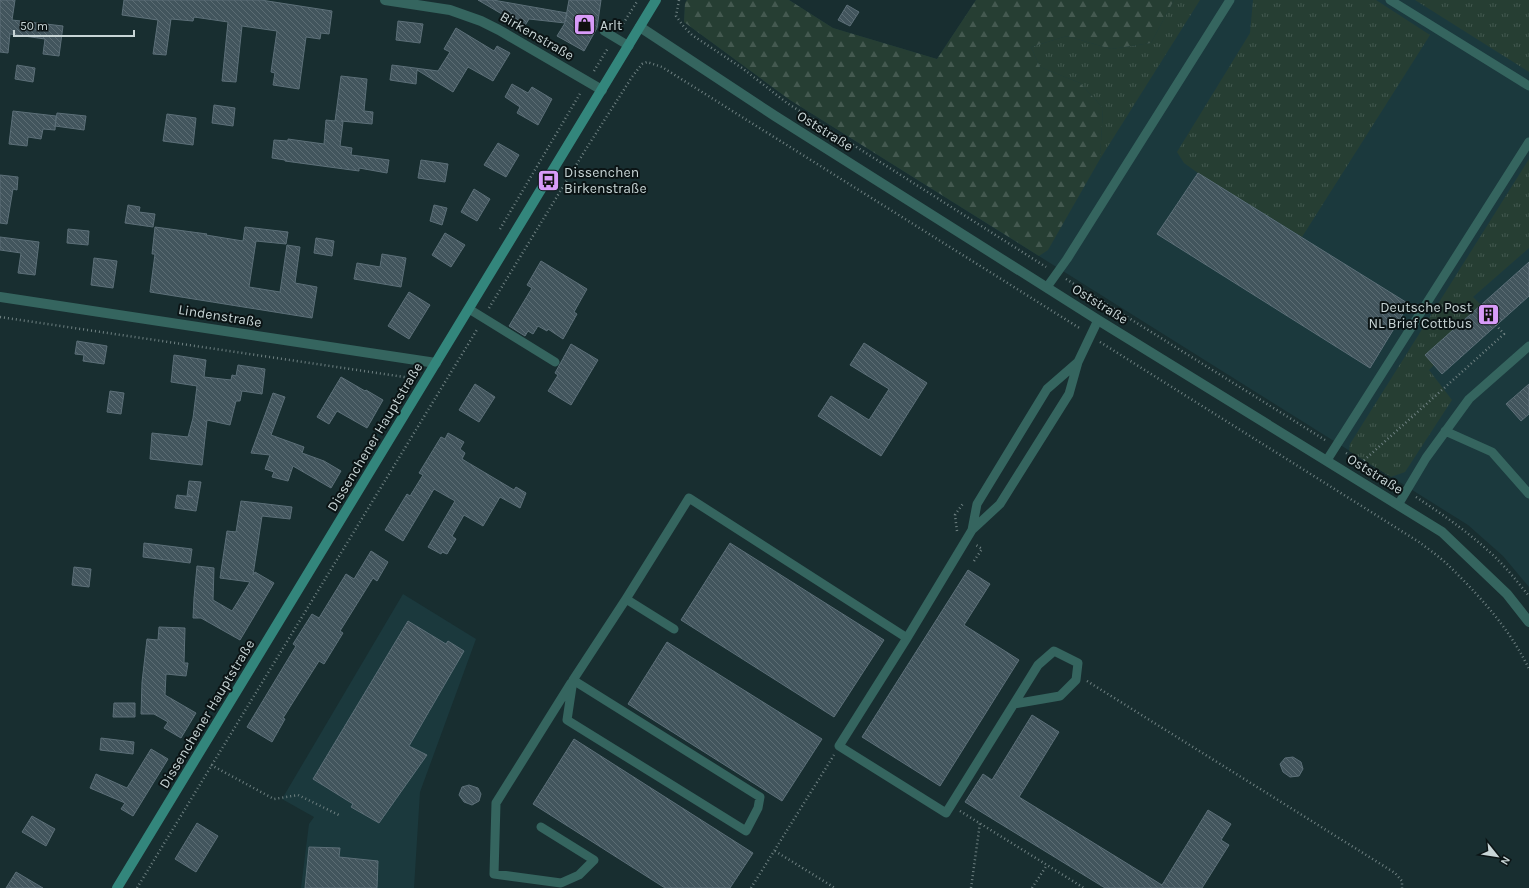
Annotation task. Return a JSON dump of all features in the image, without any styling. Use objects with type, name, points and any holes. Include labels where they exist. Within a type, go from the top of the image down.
[{"type":"main road","name":"Dissenchener Hauptstraße","points":[[117,888],[656,0]]},
{"type":"street","name":"Birkenstraße","points":[[385,0],[450,10],[481,21],[602,90]]},
{"type":"street","name":"Oststraße","points":[[640,27],[775,116],[1098,320],[1442,532],[1507,594],[1529,622]]},
{"type":"street","name":"Lindenstraße","points":[[0,297],[436,363]]},
{"type":"lane","points":[[1047,287],[1230,0]]},
{"type":"lane","points":[[1390,0],[1529,86]]},
{"type":"lane","points":[[604,31],[629,46]]},
{"type":"lane","points":[[1327,460],[1529,142]]},
{"type":"lane","points":[[469,309],[555,362]]},
{"type":"lane","points":[[1014,704],[1060,696],[1076,680],[1078,663],[1054,651],[1038,665],[946,813],[839,746],[907,638],[972,530],[1000,504],[1069,394],[1078,362],[1098,320]]},
{"type":"lane","points":[[1398,505],[1445,431],[1469,399],[1529,346]]},
{"type":"lane","points":[[972,530],[977,504],[1047,389],[1078,362]]},
{"type":"lane","points":[[1445,431],[1492,452],[1529,494]]},
{"type":"lane","points":[[541,827],[594,860],[579,875],[561,883],[494,874],[496,803],[689,498],[907,638]]},
{"type":"lane","points":[[626,599],[674,629]]},
{"type":"lane","points":[[573,680],[760,797],[758,808],[746,831],[567,720],[573,680]]},
{"type":"path","points":[[679,0],[676,16],[684,28],[692,35],[742,68],[788,104],[1406,491],[1464,530],[1500,562],[1529,596]]},
{"type":"path","points":[[137,888],[586,149],[632,77],[642,64],[647,62],[662,67],[1419,542],[1447,564],[1489,608],[1509,635],[1529,669]]},
{"type":"path","points":[[0,317],[413,379]]},
{"type":"path","points":[[1361,463],[1504,334],[1496,325]]},
{"type":"path","points":[[1077,674],[1395,873],[1402,881],[1402,888]]},
{"type":"path","points":[[751,888],[839,746]]},
{"type":"path","points":[[197,757],[274,799],[298,795],[339,815]]},
{"type":"path","points":[[952,805],[1084,888]]},
{"type":"path","points":[[971,888],[980,823]]},
{"type":"path","points":[[775,851],[835,888]]},
{"type":"path","points":[[1032,888],[1047,865]]},
{"type":"shaded area","points":[[687,0],[789,0],[833,28],[937,59],[976,0],[1529,0],[1529,587],[1503,556],[1468,525],[790,100],[684,22],[685,3]]},
{"type":"shaded area","points":[[403,594],[476,639],[420,792],[414,888],[301,888],[309,824],[314,817],[282,799]]},
{"type":"green space","points":[[687,0],[789,0],[833,28],[937,59],[976,0],[1174,0],[1151,43],[1111,49],[1067,36],[1031,47],[1040,67],[1080,83],[1103,108],[1100,159],[1048,250],[1039,256],[790,100],[684,22],[685,3]]},
{"type":"green space","points":[[1174,0],[1200,0],[1100,159],[1103,108],[1080,83],[1040,67],[1031,47],[1067,36],[1111,49],[1151,43]]},
{"type":"green space","points":[[1253,0],[1376,0],[1430,35],[1302,237],[1198,173],[1184,163],[1177,152],[1250,33]]},
{"type":"green space","points":[[1415,0],[1529,0],[1529,72]]},
{"type":"green space","points":[[1529,159],[1529,248],[1473,297],[1481,305],[1425,355],[1434,365],[1429,370],[1452,400],[1405,472],[1391,477],[1349,451],[1350,444]]},
{"type":"building","points":[[0,0],[15,0],[12,20],[63,26],[59,56],[43,54],[45,39],[10,34],[8,53],[0,52]]},
{"type":"building","points":[[124,0],[261,0],[332,11],[329,34],[321,33],[320,39],[306,37],[299,89],[273,85],[275,73],[271,72],[277,31],[242,26],[236,82],[222,81],[228,22],[194,17],[193,21],[171,19],[166,55],[153,54],[158,20],[122,15]]},
{"type":"building","points":[[478,0],[493,0],[567,13],[569,0],[601,0],[597,28],[584,51],[557,36],[565,23],[529,19],[524,27]]},
{"type":"building","points":[[847,5],[859,12],[850,26],[838,20]]},
{"type":"building","points":[[398,21],[423,24],[420,43],[396,40]]},
{"type":"building","points":[[456,28],[494,51],[497,46],[510,53],[493,81],[468,67],[453,92],[417,70],[416,84],[390,80],[392,65],[438,71],[450,52],[444,49]]},
{"type":"building","points":[[17,65],[35,68],[33,82],[15,79]]},
{"type":"building","points":[[341,76],[367,79],[364,111],[373,112],[372,124],[341,121],[343,122],[340,146],[352,148],[351,155],[389,160],[387,173],[359,168],[359,171],[272,158],[274,140],[288,141],[288,139],[324,144],[326,120],[335,121]]},
{"type":"building","points":[[512,84],[528,93],[532,87],[552,99],[538,125],[517,113],[520,107],[505,97]]},
{"type":"building","points":[[214,105],[235,108],[233,126],[212,123]]},
{"type":"building","points":[[13,111],[56,116],[55,130],[43,129],[41,139],[28,137],[27,146],[9,144]]},
{"type":"building","points":[[57,113],[86,116],[84,130],[55,126]]},
{"type":"building","points":[[167,114],[196,118],[193,145],[163,141]]},
{"type":"building","points":[[498,143],[519,155],[506,177],[484,165]]},
{"type":"building","points":[[421,160],[448,164],[445,182],[418,178]]},
{"type":"building","points":[[1198,173],[1409,304],[1370,368],[1157,234]]},
{"type":"building","points":[[0,175],[18,177],[17,190],[13,189],[7,224],[0,223]]},
{"type":"building","points":[[474,189],[490,199],[477,221],[461,212]]},
{"type":"building","points":[[128,205],[140,207],[139,212],[155,214],[153,227],[125,223]]},
{"type":"building","points":[[434,205],[447,208],[442,225],[430,221]]},
{"type":"building","points":[[155,227],[207,234],[206,235],[243,241],[245,227],[288,232],[286,244],[256,241],[249,287],[280,292],[287,245],[300,247],[295,283],[317,287],[312,318],[150,292],[155,254],[152,254]]},
{"type":"building","points":[[68,229],[89,231],[88,245],[67,243]]},
{"type":"building","points":[[445,233],[465,245],[451,267],[432,255]]},
{"type":"building","points":[[0,237],[39,242],[35,275],[18,273],[21,253],[0,250]]},
{"type":"building","points":[[316,238],[334,241],[332,256],[314,253]]},
{"type":"building","points":[[382,254],[406,258],[401,287],[354,279],[357,263],[380,267]]},
{"type":"building","points":[[94,258],[117,261],[113,288],[91,285]]},
{"type":"building","points":[[541,261],[587,289],[574,312],[577,314],[563,339],[548,329],[547,331],[538,326],[533,334],[528,331],[525,336],[509,326],[532,288],[527,285]]},
{"type":"building","name":"Deutsche Post NL Brief Cottbus","points":[[1529,262],[1529,296],[1442,374],[1425,355]]},
{"type":"building","points":[[409,292],[430,305],[409,339],[388,326]]},
{"type":"building","points":[[77,341],[107,346],[104,364],[83,361],[84,355],[75,354]]},
{"type":"building","points":[[864,343],[927,383],[881,456],[818,416],[831,396],[869,420],[889,389],[850,365]]},
{"type":"building","points":[[571,344],[598,360],[571,405],[548,391],[558,375],[555,373]]},
{"type":"building","points":[[174,355],[206,360],[204,377],[231,380],[232,375],[236,376],[238,365],[265,369],[262,394],[242,391],[240,401],[236,401],[230,425],[207,420],[202,465],[150,459],[152,433],[188,437],[193,418],[197,386],[171,382]]},
{"type":"building","points":[[341,377],[383,400],[367,428],[337,411],[329,424],[317,417]]},
{"type":"building","points":[[475,384],[495,397],[479,422],[459,410]]},
{"type":"building","points":[[1529,384],[1529,414],[1521,421],[1506,404]]},
{"type":"building","points":[[110,391],[124,393],[121,414],[107,412]]},
{"type":"building","points":[[273,393],[285,397],[271,435],[304,447],[302,453],[324,461],[341,471],[331,488],[293,466],[288,481],[272,477],[274,472],[265,469],[270,455],[251,453]]},
{"type":"building","points":[[448,433],[464,442],[460,449],[465,453],[462,459],[514,490],[516,487],[526,493],[520,508],[500,497],[483,526],[464,515],[452,536],[456,539],[447,554],[442,552],[441,554],[428,547],[455,501],[434,489],[403,541],[385,530],[407,494],[410,496],[423,475],[419,473],[441,437],[445,439]]},
{"type":"building","points":[[189,481],[201,482],[196,511],[175,508],[177,495],[193,497],[187,496]]},
{"type":"building","points":[[241,501],[292,507],[290,519],[262,516],[253,575],[255,572],[274,583],[240,640],[201,618],[193,618],[197,566],[214,568],[213,600],[232,611],[250,582],[220,578],[227,531],[236,532]]},
{"type":"building","points":[[144,543],[192,549],[190,563],[143,557]]},
{"type":"building","points":[[730,543],[884,640],[834,717],[681,620]]},
{"type":"building","points":[[371,551],[388,562],[377,581],[373,578],[340,631],[343,633],[324,664],[319,661],[283,718],[285,719],[272,742],[247,727],[296,646],[293,644],[312,614],[319,618],[346,574],[354,579]]},
{"type":"building","points":[[74,567],[91,569],[89,587],[72,585]]},
{"type":"building","points":[[968,570],[990,584],[964,625],[1019,660],[940,786],[862,737]]},
{"type":"building","points":[[408,621],[446,644],[448,641],[464,651],[409,746],[427,755],[379,823],[351,807],[353,804],[313,779]]},
{"type":"building","points":[[159,627],[185,628],[184,663],[188,663],[186,676],[166,674],[165,695],[196,713],[181,738],[164,728],[168,722],[154,714],[141,714],[142,682],[147,639],[158,640]]},
{"type":"building","points":[[667,642],[822,739],[782,801],[628,704]]},
{"type":"building","points":[[114,703],[135,703],[135,717],[113,717]]},
{"type":"building","points":[[1032,715],[1059,732],[1019,797],[1162,885],[1208,810],[1231,824],[1221,840],[1229,845],[1202,888],[1105,888],[965,802],[983,774],[992,780]]},
{"type":"building","points":[[101,738],[134,742],[133,754],[100,750]]},
{"type":"building","points":[[574,739],[753,853],[730,888],[665,888],[533,804]]},
{"type":"building","points":[[151,749],[168,759],[133,816],[121,809],[125,803],[90,788],[96,774],[127,788]]},
{"type":"building","points":[[1293,757],[1301,762],[1303,769],[1299,776],[1290,777],[1283,772],[1280,764],[1285,758]]},
{"type":"building","points":[[469,785],[478,788],[481,794],[479,801],[472,805],[464,802],[459,795],[462,787]]},
{"type":"building","points":[[32,816],[55,829],[46,846],[22,832]]},
{"type":"building","points":[[197,823],[218,836],[196,872],[175,859]]},
{"type":"building","points":[[309,847],[340,848],[339,857],[378,861],[377,888],[305,888]]},
{"type":"building","points":[[16,872],[43,888],[6,888]]},
{"type":"place","name":"Arlt","points":[[585,25]]},
{"type":"place","name":"Dissenchen Birkenstraße","points":[[548,180]]},
{"type":"place","name":"Deutsche Post NL Brief Cottbus","points":[[1488,315]]}]
